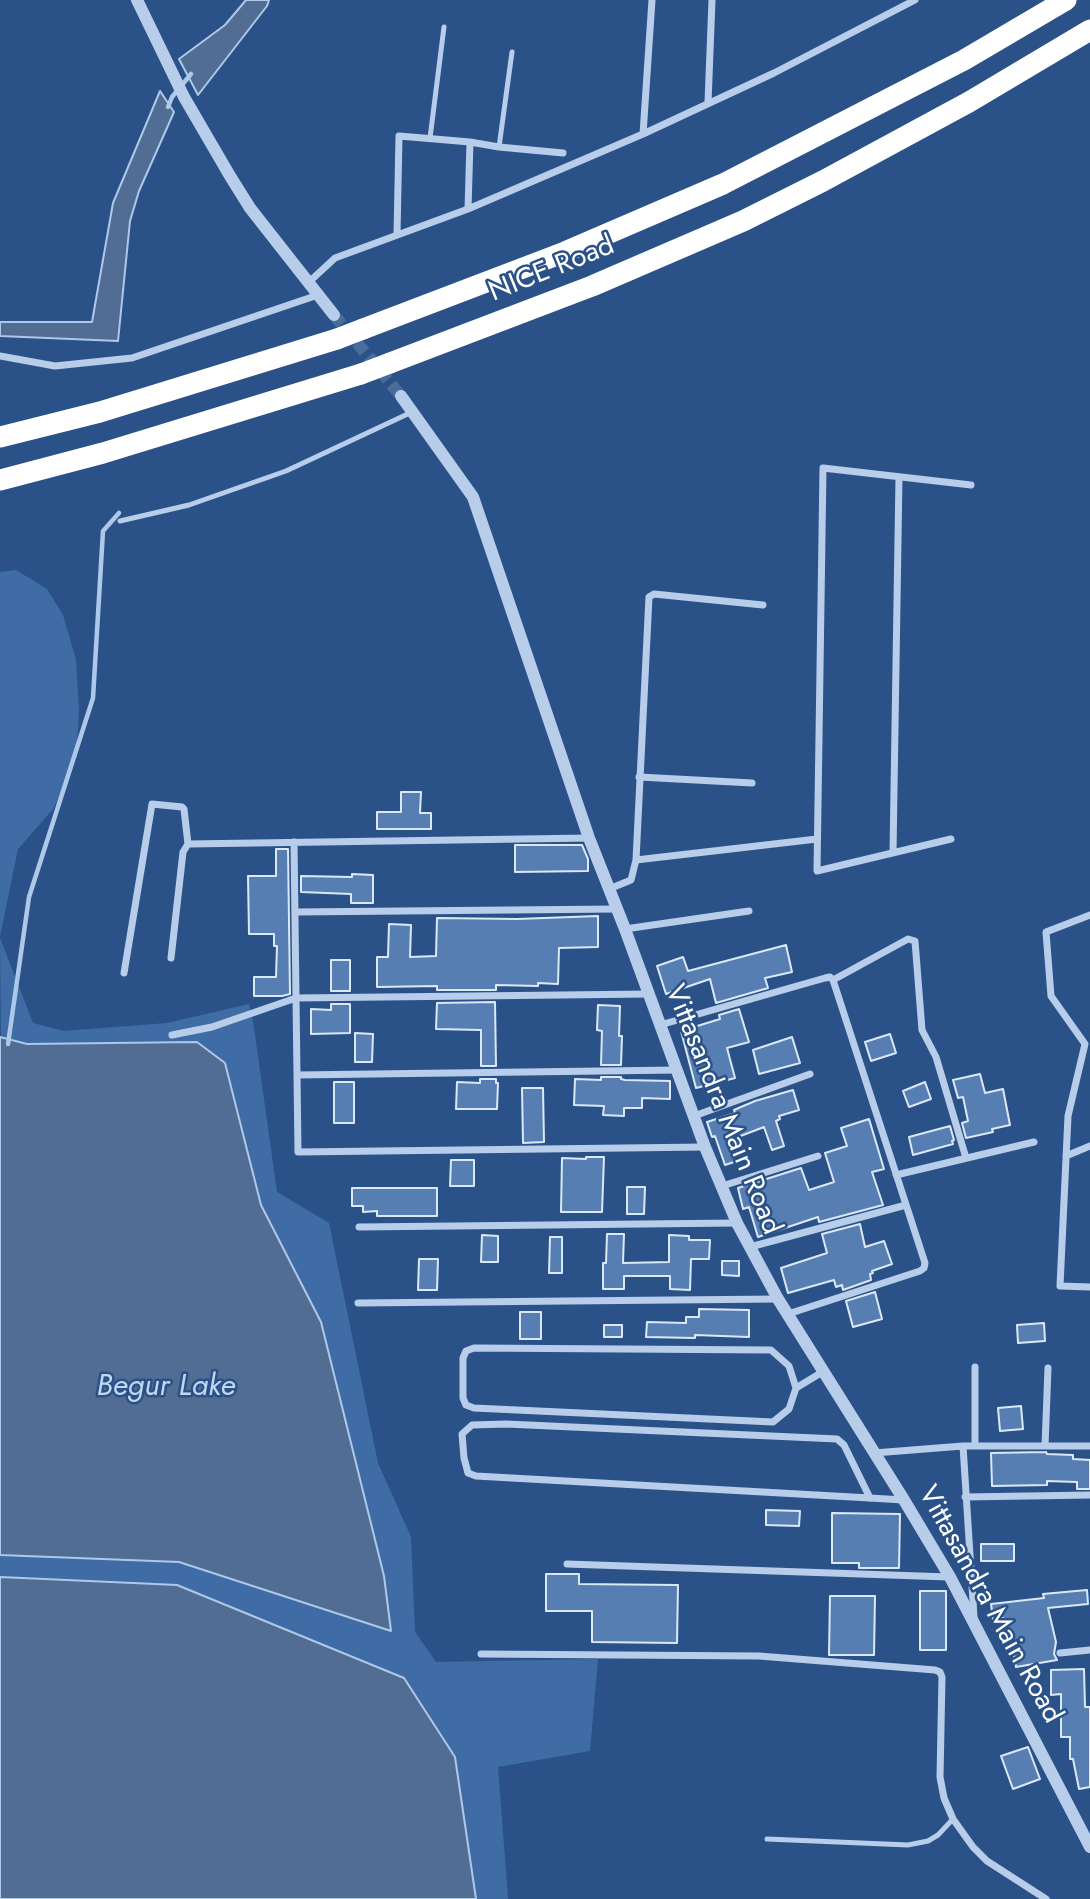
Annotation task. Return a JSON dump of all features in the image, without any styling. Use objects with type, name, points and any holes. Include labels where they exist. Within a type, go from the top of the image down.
[{"type":"highway","name":"NICE Road","points":[[0,437],[100,412],[337,339],[565,252],[723,184],[964,60],[1066,0]]},
{"type":"highway","name":"NICE Road","points":[[0,480],[103,453],[361,374],[592,286],[743,221],[824,181],[969,102],[1090,30]]},
{"type":"street","points":[[137,0],[184,97],[250,208],[334,315]]},
{"type":"street","points":[[643,134],[652,0]]},
{"type":"street","points":[[708,103],[712,0]]},
{"type":"street","points":[[308,283],[335,258],[468,209],[643,134],[774,73],[915,0]]},
{"type":"street","points":[[397,235],[399,136],[564,153]]},
{"type":"street","points":[[468,209],[470,142]]},
{"type":"street","points":[[0,356],[55,366],[132,358],[318,295]]},
{"type":"street","name":"Vittasandra Main Road","points":[[401,396],[473,497],[589,838],[705,1147],[737,1223],[778,1299],[950,1577],[1090,1847]]},
{"type":"street","points":[[951,839],[817,871],[823,468],[971,485]]},
{"type":"street","points":[[893,853],[899,477]]},
{"type":"street","points":[[609,889],[631,880],[636,860],[649,597],[654,594],[762,605]]},
{"type":"street","points":[[639,777],[752,783]]},
{"type":"street","points":[[124,973],[152,804],[184,809],[188,844],[183,852],[171,958]]},
{"type":"street","points":[[188,844],[589,838]]},
{"type":"street","points":[[636,860],[817,839]]},
{"type":"street","points":[[294,842],[298,1152],[705,1147]]},
{"type":"street","points":[[295,912],[617,909]]},
{"type":"street","points":[[625,929],[749,911]]},
{"type":"street","points":[[1090,915],[1046,932],[1051,996],[1088,1044],[1068,1116],[1060,1286],[1090,1287]]},
{"type":"street","points":[[660,1025],[825,978],[833,979],[908,939],[915,941],[922,1030],[936,1057],[966,1158]]},
{"type":"street","points":[[788,1314],[920,1270],[925,1263],[833,979]]},
{"type":"street","points":[[172,1035],[212,1027],[296,998],[649,994]]},
{"type":"street","points":[[297,1075],[677,1070]]},
{"type":"street","points":[[694,1116],[810,1074]]},
{"type":"street","points":[[896,1175],[1034,1142]]},
{"type":"street","points":[[1066,1156],[1090,1146]]},
{"type":"street","points":[[722,1186],[818,1156]]},
{"type":"street","points":[[750,1247],[906,1205]]},
{"type":"street","points":[[359,1227],[737,1223]]},
{"type":"street","points":[[358,1303],[778,1299]]},
{"type":"street","points":[[796,1388],[789,1366],[771,1350],[474,1348],[466,1351],[463,1358],[463,1398],[466,1405],[474,1408],[773,1422],[789,1409],[796,1388],[824,1371]]},
{"type":"street","points":[[975,1367],[975,1446]]},
{"type":"street","points":[[1045,1446],[1048,1367]]},
{"type":"street","points":[[870,1498],[844,1445],[837,1439],[506,1424],[472,1425],[462,1434],[468,1473],[476,1476],[904,1500]]},
{"type":"street","points":[[963,1446],[974,1621]]},
{"type":"street","points":[[874,1453],[963,1446],[1090,1446]]},
{"type":"street","points":[[965,1497],[1090,1494]]},
{"type":"street","points":[[567,1563],[950,1577]]},
{"type":"street","points":[[1060,1653],[1090,1650]]},
{"type":"street","points":[[481,1654],[759,1656],[940,1672],[940,1777],[944,1798],[953,1819],[987,1861],[1046,1899]]},
{"type":"lane","points":[[430,138],[444,27]]},
{"type":"lane","points":[[499,147],[512,52]]},
{"type":"lane","points":[[120,521],[189,505],[286,471],[412,412]]},
{"type":"lane","points":[[767,1839],[908,1845],[928,1841],[938,1835],[953,1819]]},
{"type":"shaded area","points":[[16,570],[47,589],[63,615],[76,660],[79,711],[77,745],[65,786],[53,809],[18,849],[0,936],[0,572]]},
{"type":"shaded area","points":[[0,938],[33,1023],[64,1031],[167,1023],[249,1004],[277,1192],[329,1223],[378,1463],[411,1537],[415,1632],[436,1662],[598,1659],[590,1751],[498,1767],[508,1899],[476,1899],[455,1757],[177,1585],[0,1577],[0,1555],[179,1562],[391,1630],[384,1576],[321,1322],[261,1205],[225,1063],[27,1044],[1,1038]]},
{"type":"water","points":[[246,0],[269,0],[198,95],[179,59],[225,25]]},
{"type":"water","points":[[160,91],[174,112],[139,191],[130,221],[118,341],[0,336],[0,322],[92,322],[113,203]]},
{"type":"water","name":"Begur Lake","points":[[0,1037],[27,1044],[197,1042],[225,1063],[261,1205],[321,1322],[384,1576],[391,1631],[179,1562],[0,1555]]},
{"type":"water","points":[[0,1577],[177,1585],[404,1678],[455,1757],[476,1899],[0,1899]]},
{"type":"building","points":[[401,792],[421,792],[420,813],[431,813],[431,829],[377,829],[377,812],[401,812]]},
{"type":"building","points":[[515,845],[582,845],[588,859],[588,871],[515,872]]},
{"type":"building","points":[[276,849],[288,849],[290,994],[254,996],[254,977],[276,977],[277,946],[274,946],[274,934],[249,934],[248,876],[276,876]]},
{"type":"building","points":[[352,874],[373,875],[373,903],[351,903],[351,894],[301,892],[301,876],[352,877]]},
{"type":"building","points":[[598,916],[598,947],[559,948],[558,984],[496,985],[496,990],[437,990],[437,986],[377,987],[377,957],[388,957],[389,924],[411,925],[410,957],[436,956],[437,918]]},
{"type":"building","points":[[786,945],[792,972],[765,978],[768,988],[716,1003],[710,979],[666,994],[657,966],[683,957],[688,971]]},
{"type":"building","points":[[331,960],[350,960],[350,991],[331,991]]},
{"type":"building","points":[[495,1002],[496,1066],[481,1066],[481,1030],[436,1029],[437,1003]]},
{"type":"building","points":[[331,1004],[350,1004],[350,1033],[311,1034],[311,1009],[331,1010]]},
{"type":"building","points":[[598,1005],[620,1006],[621,1065],[601,1065],[602,1031],[597,1030]]},
{"type":"building","points":[[739,1009],[749,1042],[727,1048],[735,1078],[696,1088],[681,1031],[720,1019],[719,1015]]},
{"type":"building","points":[[355,1033],[373,1034],[372,1062],[355,1062]]},
{"type":"building","points":[[890,1034],[896,1053],[871,1061],[865,1042]]},
{"type":"building","points":[[792,1037],[800,1063],[759,1074],[753,1050]]},
{"type":"building","points":[[980,1074],[985,1093],[1003,1089],[1010,1125],[966,1138],[962,1123],[968,1121],[963,1097],[958,1098],[953,1080]]},
{"type":"building","points":[[601,1077],[670,1081],[670,1099],[642,1098],[642,1108],[624,1108],[624,1116],[603,1115],[604,1106],[574,1105],[575,1079],[601,1080]]},
{"type":"building","points":[[480,1079],[496,1079],[497,1109],[456,1109],[457,1082],[480,1083]]},
{"type":"building","points":[[334,1082],[354,1082],[354,1123],[334,1123]]},
{"type":"building","points":[[925,1082],[931,1099],[909,1107],[903,1091]]},
{"type":"building","points":[[522,1088],[543,1088],[544,1142],[523,1143]]},
{"type":"building","points":[[793,1090],[799,1110],[779,1116],[780,1119],[776,1121],[784,1146],[772,1150],[764,1127],[738,1137],[746,1158],[725,1165],[707,1122],[735,1113],[734,1110],[755,1101]]},
{"type":"building","points":[[869,1119],[884,1169],[872,1172],[883,1205],[819,1222],[818,1217],[758,1237],[749,1207],[743,1209],[738,1188],[801,1168],[809,1190],[834,1182],[825,1153],[847,1146],[841,1128]]},
{"type":"building","points":[[950,1126],[953,1144],[913,1155],[909,1137]]},
{"type":"building","points":[[604,1157],[602,1212],[561,1212],[562,1158]]},
{"type":"building","points":[[451,1160],[474,1160],[474,1186],[450,1186]]},
{"type":"building","points":[[627,1187],[645,1187],[644,1214],[627,1214]]},
{"type":"building","points":[[352,1188],[437,1188],[437,1216],[377,1216],[377,1211],[363,1212],[363,1206],[352,1206]]},
{"type":"building","points":[[860,1224],[865,1247],[884,1241],[892,1264],[872,1271],[871,1280],[843,1290],[842,1285],[836,1287],[834,1280],[788,1293],[781,1268],[827,1253],[822,1234]]},
{"type":"building","points":[[607,1234],[624,1234],[623,1263],[669,1262],[669,1235],[689,1236],[689,1240],[710,1240],[709,1259],[691,1259],[690,1290],[670,1289],[670,1276],[624,1276],[624,1289],[603,1289]]},
{"type":"building","points":[[482,1235],[498,1236],[498,1262],[481,1262]]},
{"type":"building","points":[[550,1237],[562,1237],[562,1273],[549,1273]]},
{"type":"building","points":[[419,1259],[438,1259],[437,1290],[418,1290]]},
{"type":"building","points":[[722,1261],[739,1261],[739,1276],[722,1275]]},
{"type":"building","points":[[875,1292],[882,1319],[853,1327],[846,1301]]},
{"type":"building","points":[[699,1309],[749,1310],[749,1337],[646,1337],[647,1322],[686,1323],[686,1317],[699,1317]]},
{"type":"building","points":[[520,1312],[541,1312],[541,1339],[520,1339]]},
{"type":"building","points":[[1044,1323],[1045,1341],[1018,1343],[1017,1325]]},
{"type":"building","points":[[604,1325],[622,1325],[622,1337],[604,1337]]},
{"type":"building","points":[[1021,1406],[1023,1429],[1000,1431],[998,1408]]},
{"type":"building","points":[[1046,1452],[1090,1460],[1090,1489],[1077,1489],[1077,1482],[1047,1481],[1047,1485],[992,1486],[991,1453]]},
{"type":"building","points":[[766,1510],[800,1511],[799,1526],[766,1525]]},
{"type":"building","points":[[832,1513],[900,1514],[899,1568],[859,1568],[859,1563],[832,1563]]},
{"type":"building","points":[[981,1544],[1014,1544],[1014,1561],[981,1561]]},
{"type":"building","points":[[546,1574],[579,1574],[579,1584],[678,1585],[677,1643],[592,1642],[592,1611],[546,1611]]},
{"type":"building","points":[[1087,1590],[1088,1604],[1048,1608],[1057,1660],[1016,1667],[1013,1649],[1009,1650],[1003,1618],[993,1619],[991,1604],[1044,1598],[1043,1594]]},
{"type":"building","points":[[920,1591],[946,1591],[946,1650],[920,1650]]},
{"type":"building","points":[[830,1596],[875,1596],[874,1655],[829,1655]]},
{"type":"building","points":[[1084,1669],[1085,1707],[1090,1707],[1090,1787],[1079,1789],[1073,1759],[1070,1759],[1070,1737],[1061,1737],[1061,1694],[1051,1695],[1051,1670]]},
{"type":"building","points":[[1028,1747],[1040,1779],[1013,1789],[1001,1756]]},
{"type":"waterway","points":[[168,107],[172,97],[191,74]]},
{"type":"waterway","points":[[8,1044],[29,897],[93,698],[103,531],[119,513]]},
{"type":"tunnel","points":[[334,315],[401,396]]}]
